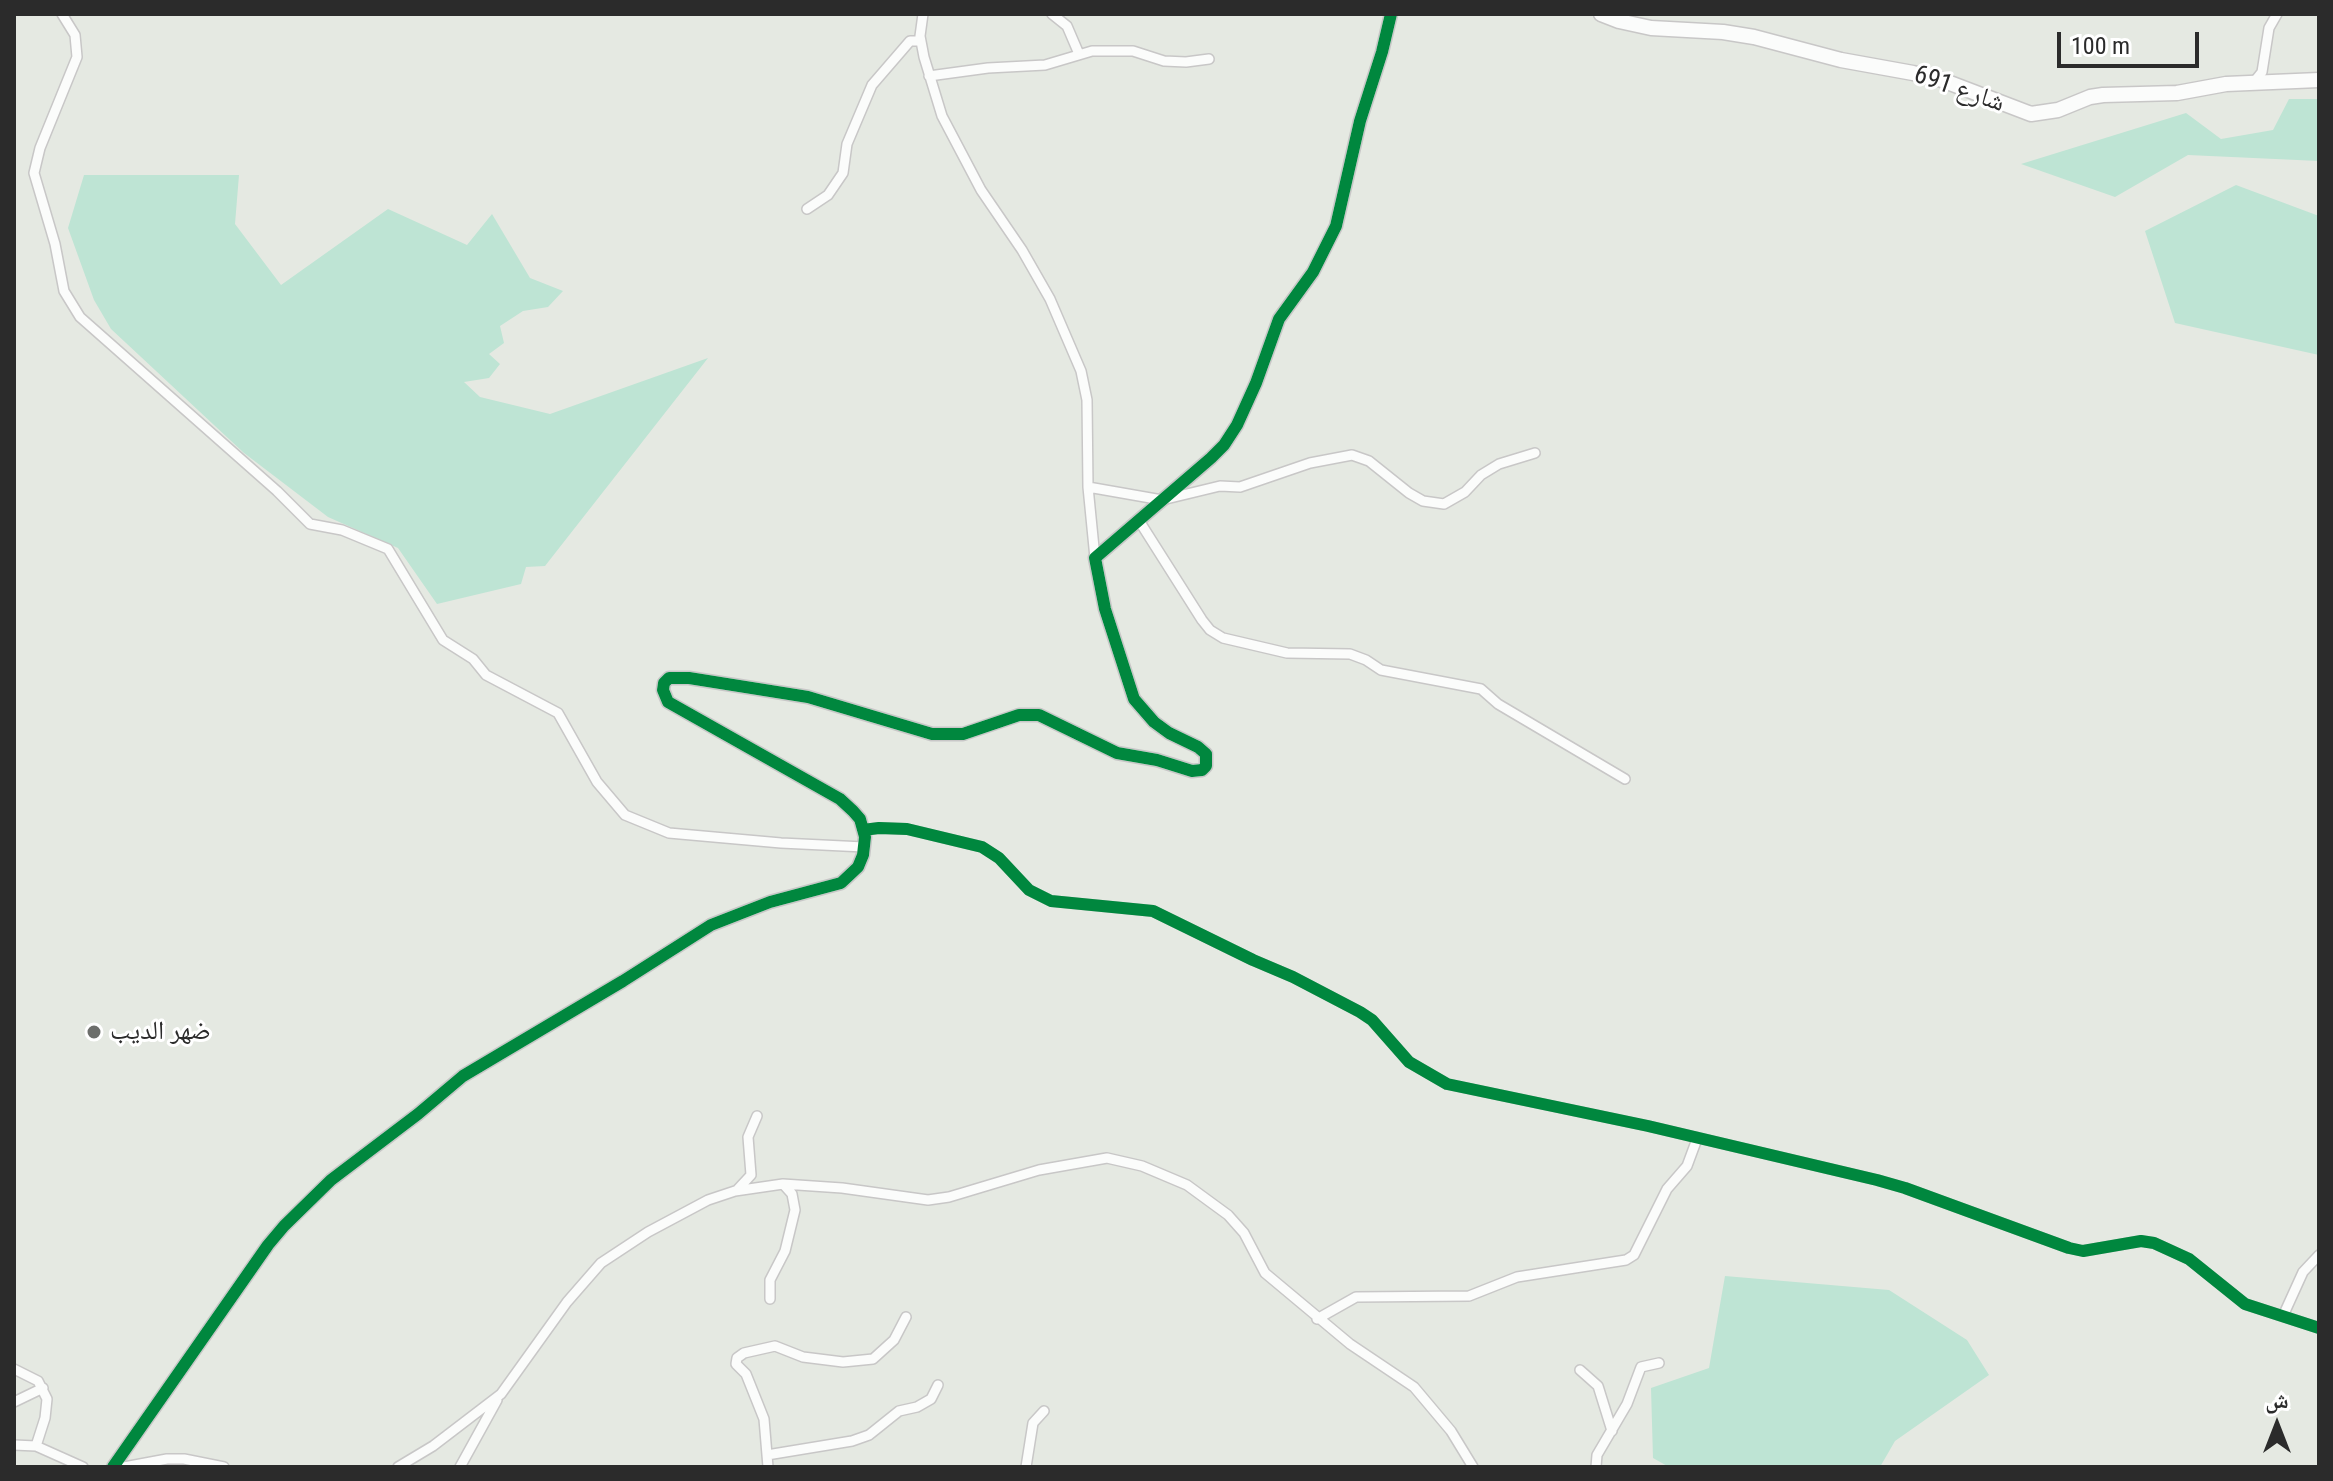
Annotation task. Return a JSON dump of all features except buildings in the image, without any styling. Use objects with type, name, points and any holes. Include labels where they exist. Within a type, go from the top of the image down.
[{"type":"main road","name":"شارع 691","points":[[1601,14],[1651,28],[1754,37],[1841,60],[1913,73],[1942,80],[2031,114],[2058,110],[2103,95],[2177,93],[2226,84],[2319,80]]},
{"type":"street","points":[[62,14],[75,35],[77,57],[40,148],[34,173],[55,244],[64,291],[80,317],[277,491],[310,524],[342,530],[388,549],[443,640],[473,659],[486,675],[558,713],[597,782],[625,815],[669,833],[864,847]]},
{"type":"street","points":[[113,1467],[268,1245],[331,1180],[463,1076],[711,925],[770,902],[841,883],[858,867],[864,847],[860,819],[840,799],[668,702],[663,690],[669,678],[784,692],[834,703],[932,734],[963,734],[1019,715],[1039,715],[1117,753],[1157,760],[1192,771],[1202,770],[1207,763],[1206,754],[1154,722],[1134,699],[1105,609],[1095,558],[1088,487],[1087,400],[1081,371],[1050,299],[1022,250],[981,190],[942,116],[921,41],[923,14]]},
{"type":"street","points":[[1052,14],[1067,26],[1079,54]]},
{"type":"street","points":[[1095,558],[1224,445],[1237,425],[1279,319],[1313,272],[1336,226],[1360,121],[1391,14]]},
{"type":"street","points":[[2254,82],[2262,72],[2269,28],[2277,14]]},
{"type":"street","points":[[807,209],[828,195],[843,173],[847,144],[872,85],[910,41],[921,41]]},
{"type":"street","points":[[929,76],[1045,65],[1092,51],[1133,51],[1164,61],[1209,59]]},
{"type":"street","points":[[1088,487],[1162,500],[1220,486],[1240,487],[1310,463],[1352,455],[1369,461],[1423,501],[1444,504],[1465,492],[1481,475],[1499,464],[1535,453]]},
{"type":"street","points":[[1138,519],[1202,620],[1223,638],[1287,653],[1350,654],[1381,670],[1481,689],[1510,711],[1625,779]]},
{"type":"street","points":[[863,830],[907,829],[982,847],[999,858],[1029,890],[1051,901],[1153,911],[1360,1012],[1372,1020],[1409,1062],[1447,1084],[1648,1126],[1905,1188],[2069,1248],[2083,1251],[2141,1241],[2154,1243],[2189,1259],[2245,1304],[2319,1328]]},
{"type":"street","points":[[735,1191],[751,1175],[748,1137],[757,1116]]},
{"type":"street","points":[[1317,1319],[1356,1297],[1469,1296],[1517,1277],[1626,1260],[1634,1255],[1667,1189],[1687,1166],[1697,1139]]},
{"type":"street","points":[[460,1467],[501,1394],[567,1302],[601,1263],[648,1232],[708,1200],[735,1191],[783,1184],[842,1188],[928,1200],[1094,1158],[1121,1159],[1187,1185],[1228,1215],[1244,1233],[1265,1273],[1317,1319],[1414,1387],[1451,1431],[1473,1467]]},
{"type":"street","points":[[770,1299],[770,1280],[785,1251],[795,1210],[792,1194],[783,1184]]},
{"type":"street","points":[[2283,1316],[2303,1272],[2319,1255]]},
{"type":"street","points":[[768,1467],[764,1419],[746,1374],[736,1364],[737,1358],[744,1353],[775,1346],[803,1357],[843,1362],[873,1359],[894,1340],[906,1317]]},
{"type":"street","points":[[1596,1467],[1597,1455],[1627,1404],[1641,1367],[1659,1363]]},
{"type":"street","points":[[14,1369],[38,1381],[47,1399],[36,1446]]},
{"type":"street","points":[[1580,1370],[1598,1386],[1612,1431]]},
{"type":"street","points":[[767,1455],[852,1441],[869,1435],[899,1411],[917,1407],[931,1399],[938,1385]]},
{"type":"street","points":[[14,1402],[43,1388]]},
{"type":"street","points":[[398,1467],[433,1446],[501,1394]]},
{"type":"street","points":[[1026,1467],[1033,1423],[1044,1411]]},
{"type":"street","points":[[14,1445],[36,1446],[83,1467]]},
{"type":"street","points":[[124,1467],[167,1459],[224,1467]]},
{"type":"green space","points":[[2289,99],[2319,99],[2319,161],[2188,155],[2115,197],[2021,164],[2186,113],[2221,139],[2273,130]]},
{"type":"green space","points":[[84,175],[239,175],[235,224],[281,285],[388,209],[467,245],[492,214],[530,278],[563,291],[548,307],[523,311],[500,326],[504,343],[489,354],[500,364],[489,378],[464,382],[480,397],[550,414],[708,358],[545,566],[526,567],[521,584],[437,604],[398,548],[328,517],[244,453],[111,329],[94,300],[68,228]]},
{"type":"green space","points":[[2236,185],[2319,216],[2319,355],[2175,323],[2145,231]]},
{"type":"green space","points":[[1725,1276],[1889,1290],[1967,1340],[1989,1375],[1895,1441],[1880,1467],[1669,1467],[1653,1458],[1651,1388],[1709,1368]]},
{"type":"cycle path","points":[[113,1467],[268,1245],[331,1180],[463,1076],[711,925],[770,902],[841,883],[858,867],[865,837],[860,819],[853,811],[840,799],[668,702],[663,690],[669,678],[689,678],[808,697],[932,734],[963,734],[1019,715],[1039,715],[1117,753],[1157,760],[1192,771],[1202,770],[1206,766],[1206,754],[1154,722],[1134,699],[1105,609],[1095,558],[1211,458],[1237,425],[1279,319],[1313,272],[1336,226],[1360,121],[1391,14]]},
{"type":"cycle path","points":[[863,830],[907,829],[982,847],[999,858],[1029,890],[1051,901],[1153,911],[1360,1012],[1372,1020],[1409,1062],[1447,1084],[1648,1126],[1877,1180],[2069,1248],[2083,1251],[2141,1241],[2154,1243],[2189,1259],[2245,1304],[2319,1328]]},
{"type":"place","name":"ضهر الديب","points":[[94,1032]]}]
